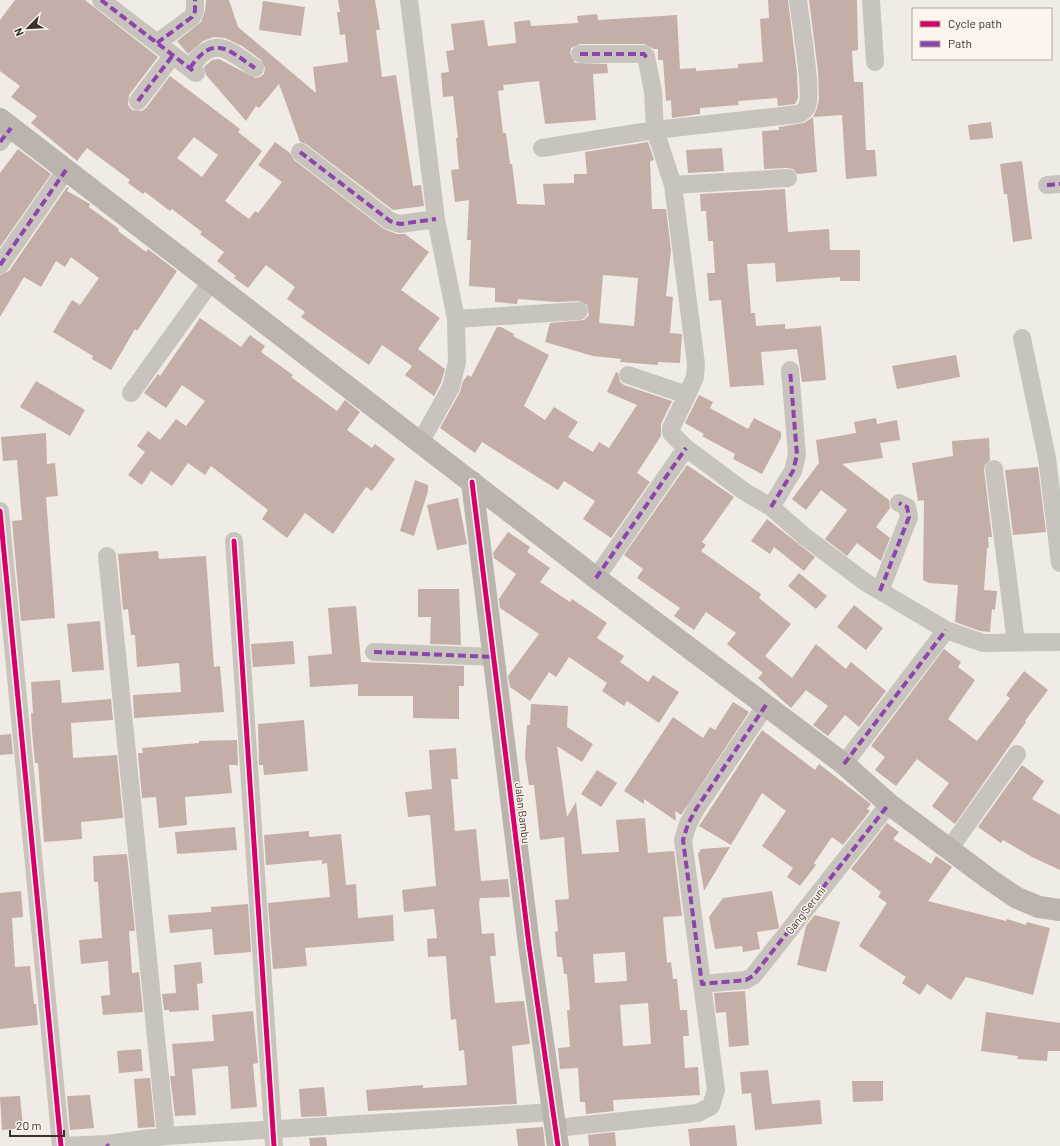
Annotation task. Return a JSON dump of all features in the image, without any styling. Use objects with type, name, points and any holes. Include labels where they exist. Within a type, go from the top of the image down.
[{"type":"main road","points":[[4,130],[66,170],[596,578],[844,764],[890,804],[989,879],[1017,898],[1039,907],[1060,910]]},
{"type":"main road","name":"Jalan Bambu","points":[[472,482],[529,945],[555,1129]]},
{"type":"street","points":[[101,0],[193,71],[200,56],[217,47],[225,49],[255,68]]},
{"type":"street","points":[[157,43],[192,17],[195,11],[195,0]]},
{"type":"street","points":[[409,0],[436,219],[456,319],[457,362],[451,387],[420,443]]},
{"type":"street","points":[[542,148],[655,130],[799,114],[804,111],[808,105],[807,78],[798,0]]},
{"type":"street","points":[[871,0],[875,62]]},
{"type":"street","points":[[580,54],[644,54],[646,56],[653,92],[655,130],[673,185],[696,370],[696,377],[686,395],[670,431],[686,448],[745,492],[772,507],[804,536],[864,582],[946,630],[983,643],[1060,642]]},
{"type":"street","points":[[138,101],[173,55]]},
{"type":"street","points":[[300,152],[390,221],[400,224],[436,219]]},
{"type":"street","points":[[0,265],[66,170]]},
{"type":"street","points":[[673,185],[788,178]]},
{"type":"street","points":[[131,393],[211,282]]},
{"type":"street","points":[[456,319],[579,311]]},
{"type":"street","points":[[1022,338],[1047,458],[1060,563]]},
{"type":"street","points":[[772,507],[796,463],[797,455],[790,370]]},
{"type":"street","points":[[628,375],[686,395]]},
{"type":"street","points":[[596,578],[686,448]]},
{"type":"street","points":[[994,469],[1016,642]]},
{"type":"street","points":[[880,591],[909,516],[907,508],[899,503]]},
{"type":"street","points":[[0,511],[61,1146],[108,1145],[166,1136],[273,1138],[555,1129],[698,1114],[711,1106],[716,1090],[683,840],[688,824],[696,809],[766,705]]},
{"type":"street","points":[[234,541],[273,1138]]},
{"type":"street","points":[[107,556],[166,1136]]},
{"type":"street","points":[[844,764],[946,630]]},
{"type":"street","points":[[374,652],[494,657]]},
{"type":"street","points":[[950,848],[1017,754]]},
{"type":"street","name":"Gang Seruni","points":[[702,984],[746,980],[753,976],[890,804]]},
{"type":"building","points":[[15,0],[85,0],[158,57],[129,95],[128,105],[132,110],[142,111],[146,108],[170,76],[240,129],[238,132],[262,151],[225,201],[249,219],[255,211],[258,213],[282,182],[258,165],[275,142],[290,153],[294,160],[384,229],[397,234],[405,234],[429,252],[401,290],[440,318],[418,349],[445,369],[441,383],[434,396],[405,375],[412,366],[382,345],[369,365],[301,317],[305,312],[287,299],[295,287],[266,265],[248,288],[234,278],[236,276],[217,261],[224,252],[200,234],[202,232],[172,209],[170,211],[145,192],[143,194],[128,183],[130,180],[87,148],[77,161],[31,123],[37,116],[11,97],[20,86],[0,71],[0,20]],"holes":[[[194,137],[218,155],[202,177],[177,158]]]},
{"type":"building","points":[[206,0],[229,0],[238,27],[316,93],[313,67],[348,62],[345,34],[340,35],[337,12],[340,12],[338,0],[375,0],[380,30],[376,30],[382,77],[396,75],[413,186],[421,185],[424,206],[393,210],[306,144],[300,142],[279,84],[259,108],[256,106],[246,121],[206,75],[204,67],[212,60],[219,59],[255,78],[264,74],[265,68],[261,60],[242,46],[225,38],[214,37],[203,41],[188,54],[177,41],[201,22],[205,11]]},
{"type":"building","points":[[768,0],[788,0],[797,73],[798,98],[795,104],[778,106],[777,98],[738,101],[739,105],[700,108],[700,114],[672,118],[671,100],[666,101],[663,60],[658,60],[658,49],[654,49],[644,44],[580,44],[571,48],[570,54],[575,63],[607,64],[608,73],[593,74],[596,120],[545,124],[539,81],[503,85],[504,90],[498,91],[503,133],[506,133],[517,204],[545,205],[543,184],[574,183],[574,174],[587,174],[585,152],[648,142],[654,160],[650,161],[652,209],[666,209],[671,250],[666,296],[673,297],[670,333],[682,334],[680,363],[658,362],[658,365],[620,362],[621,359],[593,356],[545,342],[550,323],[584,320],[589,315],[587,305],[579,301],[556,302],[518,299],[517,304],[495,302],[495,288],[469,286],[471,240],[467,240],[469,200],[455,202],[451,170],[459,169],[456,138],[458,138],[453,96],[443,97],[441,73],[449,72],[446,51],[454,50],[451,24],[484,20],[488,46],[516,43],[514,22],[530,20],[531,26],[578,23],[577,16],[597,14],[598,20],[677,15],[680,69],[696,68],[696,71],[738,68],[738,64],[763,62],[760,19],[769,18]],"holes":[[[603,275],[638,278],[634,326],[599,323]]]},
{"type":"building","points":[[809,0],[857,0],[858,50],[852,51],[854,82],[863,82],[866,150],[875,150],[877,176],[846,179],[842,115],[813,117],[819,99],[818,71]]},
{"type":"building","points":[[263,1],[305,7],[301,36],[259,30]]},
{"type":"building","points":[[813,117],[817,172],[797,174],[793,169],[787,168],[764,169],[762,131],[779,130],[779,127],[804,123]]},
{"type":"building","points":[[991,122],[993,138],[970,140],[968,125]]},
{"type":"building","points":[[722,148],[724,171],[688,173],[686,150]]},
{"type":"building","points":[[18,149],[51,174],[0,247],[0,173]]},
{"type":"building","points":[[1022,161],[1032,239],[1013,242],[1007,194],[1004,194],[1000,164]]},
{"type":"building","points":[[67,187],[69,188],[67,191],[90,204],[89,207],[119,229],[118,231],[146,252],[148,249],[177,271],[137,331],[135,329],[111,370],[92,359],[93,356],[53,332],[72,300],[80,305],[99,278],[71,257],[65,267],[56,261],[41,287],[24,277],[0,317],[0,275],[9,271]]},
{"type":"building","points":[[785,189],[788,232],[829,229],[830,250],[860,250],[860,281],[840,281],[840,277],[776,282],[775,263],[747,264],[751,313],[755,313],[756,326],[785,324],[785,329],[821,326],[826,380],[802,382],[797,349],[761,352],[764,385],[730,387],[721,300],[709,301],[707,273],[715,273],[713,241],[708,241],[706,211],[701,211],[700,194]]},
{"type":"building","points":[[200,318],[241,347],[250,335],[265,346],[261,352],[293,375],[291,377],[337,411],[345,400],[360,412],[347,430],[372,448],[375,444],[395,459],[372,491],[366,487],[333,534],[305,513],[287,538],[262,519],[268,510],[211,466],[205,475],[188,463],[172,486],[151,471],[142,485],[128,475],[145,452],[137,446],[148,431],[160,440],[176,419],[186,426],[205,401],[182,385],[166,408],[144,393],[158,374],[160,376]]},
{"type":"building","points":[[497,327],[501,327],[514,334],[513,336],[549,355],[524,406],[545,420],[554,407],[578,422],[568,437],[593,452],[599,442],[609,448],[637,405],[607,392],[616,372],[618,373],[620,382],[624,385],[672,401],[661,424],[661,436],[637,473],[650,482],[611,538],[583,519],[595,501],[564,481],[558,490],[482,442],[475,453],[440,428],[460,392],[463,381],[468,375],[471,377]]},
{"type":"building","points":[[956,355],[960,377],[897,389],[892,366]]},
{"type":"building","points":[[36,381],[85,410],[70,436],[20,407]]},
{"type":"building","points":[[699,395],[713,402],[710,408],[748,429],[754,418],[781,432],[781,438],[762,474],[733,459],[735,454],[702,436],[704,434],[685,423]]},
{"type":"building","points":[[876,418],[877,424],[897,420],[900,440],[880,443],[883,458],[842,464],[889,500],[890,508],[876,527],[890,538],[881,561],[857,543],[847,556],[825,539],[847,510],[821,490],[806,510],[792,499],[819,463],[816,440],[856,433],[854,422]]},
{"type":"building","points":[[46,433],[47,464],[55,463],[58,496],[46,497],[55,618],[21,621],[12,521],[22,520],[17,460],[3,461],[1,437]]},
{"type":"building","points":[[989,438],[990,460],[985,465],[984,470],[992,537],[988,537],[989,548],[987,548],[984,590],[997,591],[995,610],[992,609],[990,632],[980,631],[955,622],[958,585],[929,583],[923,580],[924,500],[918,501],[912,463],[953,456],[952,441]]},
{"type":"building","points":[[687,465],[734,497],[702,542],[706,545],[701,551],[761,594],[759,598],[791,624],[765,656],[792,678],[816,644],[846,669],[851,662],[886,691],[859,727],[845,715],[828,736],[813,725],[828,706],[806,690],[791,708],[758,678],[763,673],[727,644],[736,633],[706,612],[694,630],[674,616],[680,608],[637,578],[643,569],[624,555]]},
{"type":"building","points":[[1038,467],[1046,532],[1013,535],[1005,470]]},
{"type":"building","points":[[415,480],[428,485],[428,491],[414,536],[400,531]]},
{"type":"building","points":[[458,498],[467,544],[437,550],[427,505]]},
{"type":"building","points":[[767,519],[815,557],[804,571],[774,547],[770,554],[751,541]]},
{"type":"building","points":[[508,532],[530,547],[527,552],[550,568],[540,582],[570,602],[572,599],[607,623],[597,638],[624,656],[620,662],[648,682],[653,675],[679,692],[659,723],[627,701],[624,706],[602,691],[607,683],[569,657],[556,677],[549,672],[530,701],[510,687],[508,676],[539,634],[500,608],[499,599],[516,574],[494,558],[493,553]]},
{"type":"building","points":[[158,551],[159,559],[206,556],[214,667],[220,666],[224,712],[134,718],[133,695],[181,692],[179,663],[137,667],[135,635],[131,635],[128,609],[123,610],[118,554]]},
{"type":"building","points":[[799,573],[827,596],[816,609],[788,586]]},
{"type":"building","points":[[418,589],[459,589],[461,645],[430,644],[431,617],[418,617]]},
{"type":"building","points":[[854,605],[883,628],[866,650],[837,627]]},
{"type":"building","points":[[356,606],[361,662],[464,666],[464,686],[459,686],[459,719],[413,718],[413,696],[358,696],[358,684],[310,687],[308,656],[332,654],[328,608]]},
{"type":"building","points":[[100,621],[104,670],[72,672],[67,624]]},
{"type":"building","points":[[293,641],[295,664],[253,667],[251,644]]},
{"type":"building","points":[[944,649],[961,662],[958,667],[975,680],[948,719],[977,741],[1010,698],[1006,695],[1024,671],[1048,690],[1025,721],[1026,722],[955,824],[932,806],[949,783],[917,759],[896,786],[875,770],[885,757],[871,746]]},
{"type":"building","points":[[60,680],[62,703],[111,699],[113,720],[71,723],[73,758],[117,755],[123,818],[81,822],[82,839],[44,842],[38,763],[35,763],[32,732],[31,713],[33,713],[31,682]]},
{"type":"building","points":[[733,702],[749,712],[681,815],[675,811],[676,821],[644,799],[644,804],[624,791],[673,717],[703,738],[710,727],[715,730]]},
{"type":"building","points":[[531,704],[568,706],[567,727],[593,744],[582,762],[557,746],[567,817],[576,802],[582,854],[619,852],[616,820],[645,818],[648,853],[674,851],[682,916],[663,917],[667,963],[671,962],[673,979],[677,979],[680,1010],[687,1010],[689,1036],[683,1036],[685,1068],[698,1067],[700,1095],[613,1100],[614,1111],[586,1114],[585,1102],[580,1102],[578,1068],[560,1069],[558,1048],[570,1047],[567,1010],[570,1010],[567,974],[564,974],[562,957],[557,957],[555,932],[558,931],[555,900],[569,899],[564,837],[540,840],[534,785],[529,785],[525,756],[527,725],[530,725]],"holes":[[[625,952],[627,981],[595,983],[593,954]],[[648,1003],[651,1044],[623,1046],[620,1005]]]},
{"type":"building","points":[[304,720],[308,771],[264,775],[263,765],[259,765],[258,724]]},
{"type":"building","points":[[762,730],[815,770],[819,764],[871,804],[867,809],[870,811],[843,845],[832,837],[814,863],[816,865],[800,886],[787,877],[793,868],[762,846],[786,811],[762,793],[731,845],[699,826]]},
{"type":"building","points":[[11,734],[13,754],[0,755],[0,735]]},
{"type":"building","points":[[237,740],[238,765],[229,765],[232,793],[185,797],[187,825],[159,828],[156,797],[142,798],[138,753],[143,753],[142,748],[199,743],[199,741]]},
{"type":"building","points":[[456,748],[458,779],[451,779],[455,831],[476,829],[481,881],[508,879],[510,897],[480,898],[479,903],[482,934],[494,933],[496,956],[490,956],[495,1003],[524,1001],[530,1044],[512,1046],[517,1104],[368,1111],[366,1090],[423,1085],[423,1088],[467,1085],[464,1050],[459,1051],[456,1019],[451,1020],[446,956],[428,957],[427,939],[437,938],[434,909],[404,912],[402,890],[436,886],[430,815],[408,817],[405,792],[432,789],[429,750]]},
{"type":"building","points":[[1022,765],[1044,781],[1032,799],[1060,815],[1060,870],[1032,857],[1003,840],[1001,843],[978,827]]},
{"type":"building","points":[[597,770],[617,783],[601,807],[581,794]]},
{"type":"building","points":[[887,823],[899,832],[893,839],[931,864],[936,856],[952,867],[928,901],[1006,921],[1007,919],[1026,925],[1027,922],[1050,928],[1033,995],[966,977],[951,1000],[927,984],[920,995],[902,983],[906,977],[859,946],[887,903],[878,897],[881,892],[851,869]]},
{"type":"building","points":[[235,827],[237,850],[177,854],[175,832]]},
{"type":"building","points":[[309,831],[309,837],[341,834],[346,885],[356,884],[358,918],[393,915],[394,941],[305,948],[307,966],[273,969],[268,903],[330,897],[327,863],[322,864],[322,860],[266,865],[264,835]]},
{"type":"building","points":[[730,847],[704,891],[698,854],[701,849]]},
{"type":"building","points":[[127,854],[135,931],[129,931],[132,973],[139,972],[143,1012],[103,1015],[101,996],[110,995],[108,961],[81,964],[79,940],[102,938],[98,882],[94,882],[93,856]]},
{"type":"building","points":[[21,891],[23,917],[12,918],[15,967],[30,966],[38,1025],[0,1029],[0,893]]},
{"type":"building","points":[[772,891],[779,927],[777,929],[757,932],[760,949],[743,952],[742,946],[715,949],[709,917],[723,898]]},
{"type":"building","points":[[248,904],[251,952],[214,955],[212,929],[170,933],[168,915],[211,912],[211,907]]},
{"type":"building","points":[[815,915],[840,922],[826,972],[797,965],[806,926]]},
{"type":"building","points":[[201,962],[203,983],[197,984],[199,1010],[169,1012],[169,1010],[164,1010],[162,994],[176,993],[174,965]]},
{"type":"building","points":[[745,991],[749,1045],[729,1047],[726,1012],[716,1013],[714,993]]},
{"type":"building","points":[[253,1011],[258,1063],[253,1064],[257,1107],[231,1109],[228,1066],[192,1069],[196,1115],[175,1116],[170,1076],[175,1076],[172,1044],[214,1041],[212,1015]]},
{"type":"building","points":[[986,1012],[1060,1023],[1060,1051],[1048,1051],[1047,1061],[1017,1059],[1018,1056],[981,1051]]},
{"type":"building","points":[[141,1049],[143,1071],[119,1073],[117,1051]]},
{"type":"building","points":[[768,1070],[772,1104],[820,1100],[822,1124],[755,1130],[751,1093],[742,1094],[740,1072]]},
{"type":"building","points":[[150,1078],[155,1127],[138,1128],[134,1079]]},
{"type":"building","points":[[852,1081],[883,1081],[883,1101],[853,1102]]},
{"type":"building","points":[[324,1087],[327,1116],[301,1117],[299,1089]]},
{"type":"building","points":[[90,1095],[94,1128],[70,1130],[67,1096]]},
{"type":"building","points":[[20,1096],[23,1128],[2,1130],[0,1097]]},
{"type":"building","points":[[735,1125],[737,1146],[690,1146],[688,1129]]},
{"type":"building","points":[[543,1127],[545,1146],[518,1146],[516,1129]]},
{"type":"building","points":[[615,1132],[616,1146],[589,1146],[588,1135]]},
{"type":"building","points":[[326,1137],[327,1146],[310,1146],[309,1138]]},
{"type":"marked path","points":[[101,0],[196,73]]},
{"type":"marked path","points":[[157,43],[192,17],[195,11],[195,0]]},
{"type":"marked path","points":[[190,68],[206,51],[214,48],[221,48],[229,51],[255,68]]},
{"type":"marked path","points":[[580,54],[644,54],[648,60]]},
{"type":"marked path","points":[[138,101],[173,55]]},
{"type":"marked path","points":[[0,142],[11,128]]},
{"type":"marked path","points":[[300,152],[390,221],[400,224],[436,219]]},
{"type":"marked path","points":[[0,265],[66,170]]},
{"type":"marked path","points":[[1047,185],[1060,184]]},
{"type":"marked path","points":[[771,507],[793,471],[797,455],[790,370]]},
{"type":"marked path","points":[[596,578],[686,448]]},
{"type":"marked path","points":[[880,591],[909,517],[907,507],[899,503]]},
{"type":"marked path","points":[[844,764],[946,630]]},
{"type":"marked path","points":[[374,652],[493,657]]},
{"type":"marked path","points":[[766,705],[696,809],[688,824],[683,840],[702,984],[746,980],[753,976],[889,804]]},
{"type":"cycle path","points":[[472,482],[529,945],[558,1146]]},
{"type":"cycle path","points":[[0,511],[61,1146]]},
{"type":"cycle path","points":[[234,541],[274,1146]]}]
